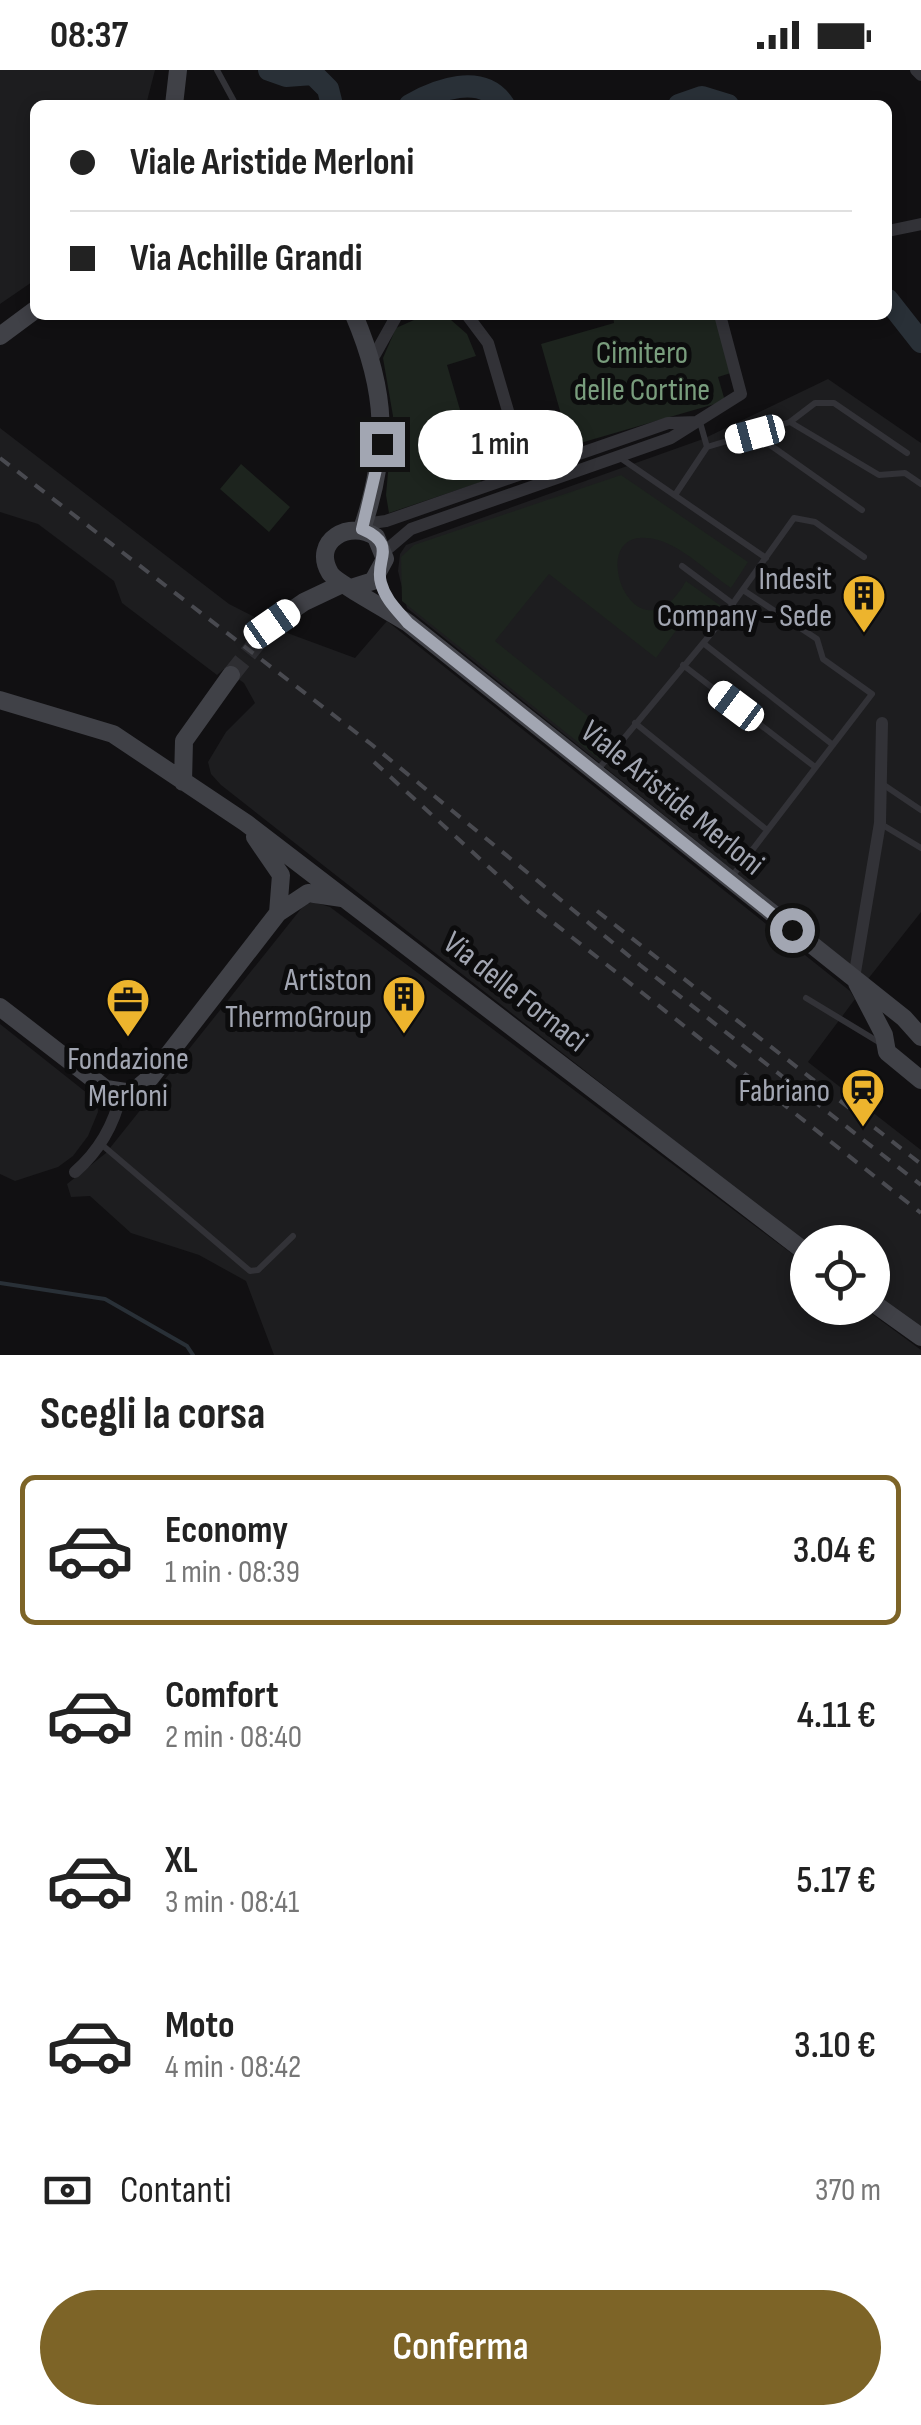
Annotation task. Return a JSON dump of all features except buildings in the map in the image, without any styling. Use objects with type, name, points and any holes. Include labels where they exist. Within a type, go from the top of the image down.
[{"type":"main road","points":[[175,100],[178,70]]},
{"type":"main road","points":[[0,336],[30,314]]},
{"type":"main road","points":[[356,320],[373,358],[382,444],[363,526]]},
{"type":"main road","points":[[272,624],[304,602],[378,576],[384,552],[376,537],[363,526]]},
{"type":"main road","points":[[348,586],[329,572],[328,545],[340,532],[363,526]]},
{"type":"main road","name":"Viale Aristide Merloni","points":[[378,576],[384,595],[408,623]]},
{"type":"main road","name":"Viale Aristide Merloni","points":[[348,586],[408,623],[854,978],[916,1032]]},
{"type":"main road","points":[[182,782],[184,741],[231,674]]},
{"type":"main road","points":[[0,700],[113,734],[182,782]]},
{"type":"main road","name":"Via delle Fornaci","points":[[182,782],[246,823],[348,899],[790,1240]]},
{"type":"main road","points":[[246,823],[281,875],[278,913]]},
{"type":"main road","points":[[0,1007],[106,1090],[132,1093],[151,1077],[278,913],[308,893],[348,899]]},
{"type":"main road","points":[[854,978],[884,1040],[921,1080]]},
{"type":"main road","points":[[884,1040],[896,1026],[916,1032]]},
{"type":"main road","points":[[890,1315],[921,1337]]},
{"type":"street","points":[[892,230],[921,224]]},
{"type":"street","points":[[373,358],[395,320]]},
{"type":"street","points":[[471,320],[488,342],[526,472]]},
{"type":"street","points":[[384,552],[411,530],[618,456],[700,422],[741,394],[721,320]]},
{"type":"street","points":[[363,526],[668,423],[700,422]]},
{"type":"street","points":[[854,978],[880,823],[882,723]]},
{"type":"street","points":[[76,1172],[101,1144],[116,1118],[121,1094]]},
{"type":"lane","points":[[217,70],[233,100]]},
{"type":"lane","points":[[674,495],[708,447],[790,422],[815,403],[834,403],[907,453]]},
{"type":"lane","points":[[700,422],[708,447]]},
{"type":"lane","points":[[790,422],[878,475],[904,473],[921,484]]},
{"type":"lane","points":[[755,434],[862,510]]},
{"type":"lane","points":[[618,456],[766,558]]},
{"type":"lane","points":[[595,773],[733,604],[794,518],[815,522],[864,557]]},
{"type":"lane","points":[[682,566],[733,604]]},
{"type":"lane","points":[[729,881],[872,694],[823,659],[817,638],[743,590]]},
{"type":"lane","points":[[703,642],[833,745]]},
{"type":"lane","points":[[683,664],[816,768]]},
{"type":"lane","points":[[634,722],[768,830]]},
{"type":"lane","points":[[881,782],[921,810]]},
{"type":"lane","points":[[880,823],[921,847]]},
{"type":"lane","points":[[806,998],[884,1040]]},
{"type":"lane","points":[[101,1144],[250,1272],[258,1270],[293,1236]]},
{"type":"shaded area","points":[[0,70],[155,70],[147,100],[30,100],[30,283],[0,304]]},
{"type":"shaded area","points":[[828,379],[921,443],[921,912],[868,979],[407,608],[398,571],[400,554],[406,545],[703,439]]},
{"type":"shaded area","points":[[0,428],[229,604],[282,631],[355,658],[387,621],[850,991],[855,999],[808,1062],[921,1150],[921,1330],[890,1307],[890,1225],[790,1225],[790,1232],[221,785],[211,774],[208,762],[226,732],[255,703],[244,683],[224,669],[217,675],[122,603],[114,581],[38,524],[0,512]]},
{"type":"shaded area","points":[[313,902],[330,907],[790,1252],[790,1325],[887,1325],[921,1350],[921,1355],[274,1355],[246,1281],[199,1255],[131,1233],[90,1196],[71,1197],[67,1184],[106,1153],[304,905]]},
{"type":"shaded area","points":[[0,1024],[97,1101],[98,1112],[88,1136],[73,1156],[58,1167],[15,1181],[0,1174]]},
{"type":"green space","points":[[414,320],[451,320],[467,334],[476,356],[447,365],[481,482],[389,513],[386,495],[393,416],[383,358],[396,328]]},
{"type":"green space","name":"Cimitero delle Cortine","points":[[614,320],[718,320],[734,372],[718,377],[725,401],[570,446],[541,344]]},
{"type":"green space","points":[[241,464],[290,507],[269,532],[220,489]]},
{"type":"green space","points":[[621,475],[748,562],[731,588],[667,543],[634,539],[621,550],[618,567],[622,586],[633,602],[648,610],[667,605],[686,581],[721,606],[705,630],[686,617],[656,658],[549,574],[495,641],[615,738],[599,759],[402,601],[401,557],[414,545]]},
{"type":"waterway","points":[[269,70],[286,76],[313,74],[328,89],[331,100]]},
{"type":"waterway","points":[[420,100],[458,87],[484,89],[500,100]]},
{"type":"waterway","points":[[693,100],[712,100]]},
{"type":"waterway","points":[[892,305],[921,342]]},
{"type":"waterway","points":[[0,1283],[105,1299],[187,1346],[193,1355]]},
{"type":"tunnel","points":[[231,675],[272,624]]},
{"type":"railway","points":[[0,458],[371,744],[640,965],[921,1185]]},
{"type":"railway","points":[[374,762],[526,901],[921,1213]]},
{"type":"railway","points":[[597,911],[921,1164]]},
{"type":"place","name":"Indesit Company - Sede","points":[[864,634]]},
{"type":"place","name":"Artiston ThermoGroup","points":[[404,1035]]},
{"type":"place","name":"Fondazione Merloni","points":[[128,1038]]},
{"type":"place","name":"Fabriano","points":[[863,1128]]},
{"type":"route","points":[[382,444],[362,529],[376,537],[384,552],[378,576],[384,595],[408,623],[792,930]]}]
